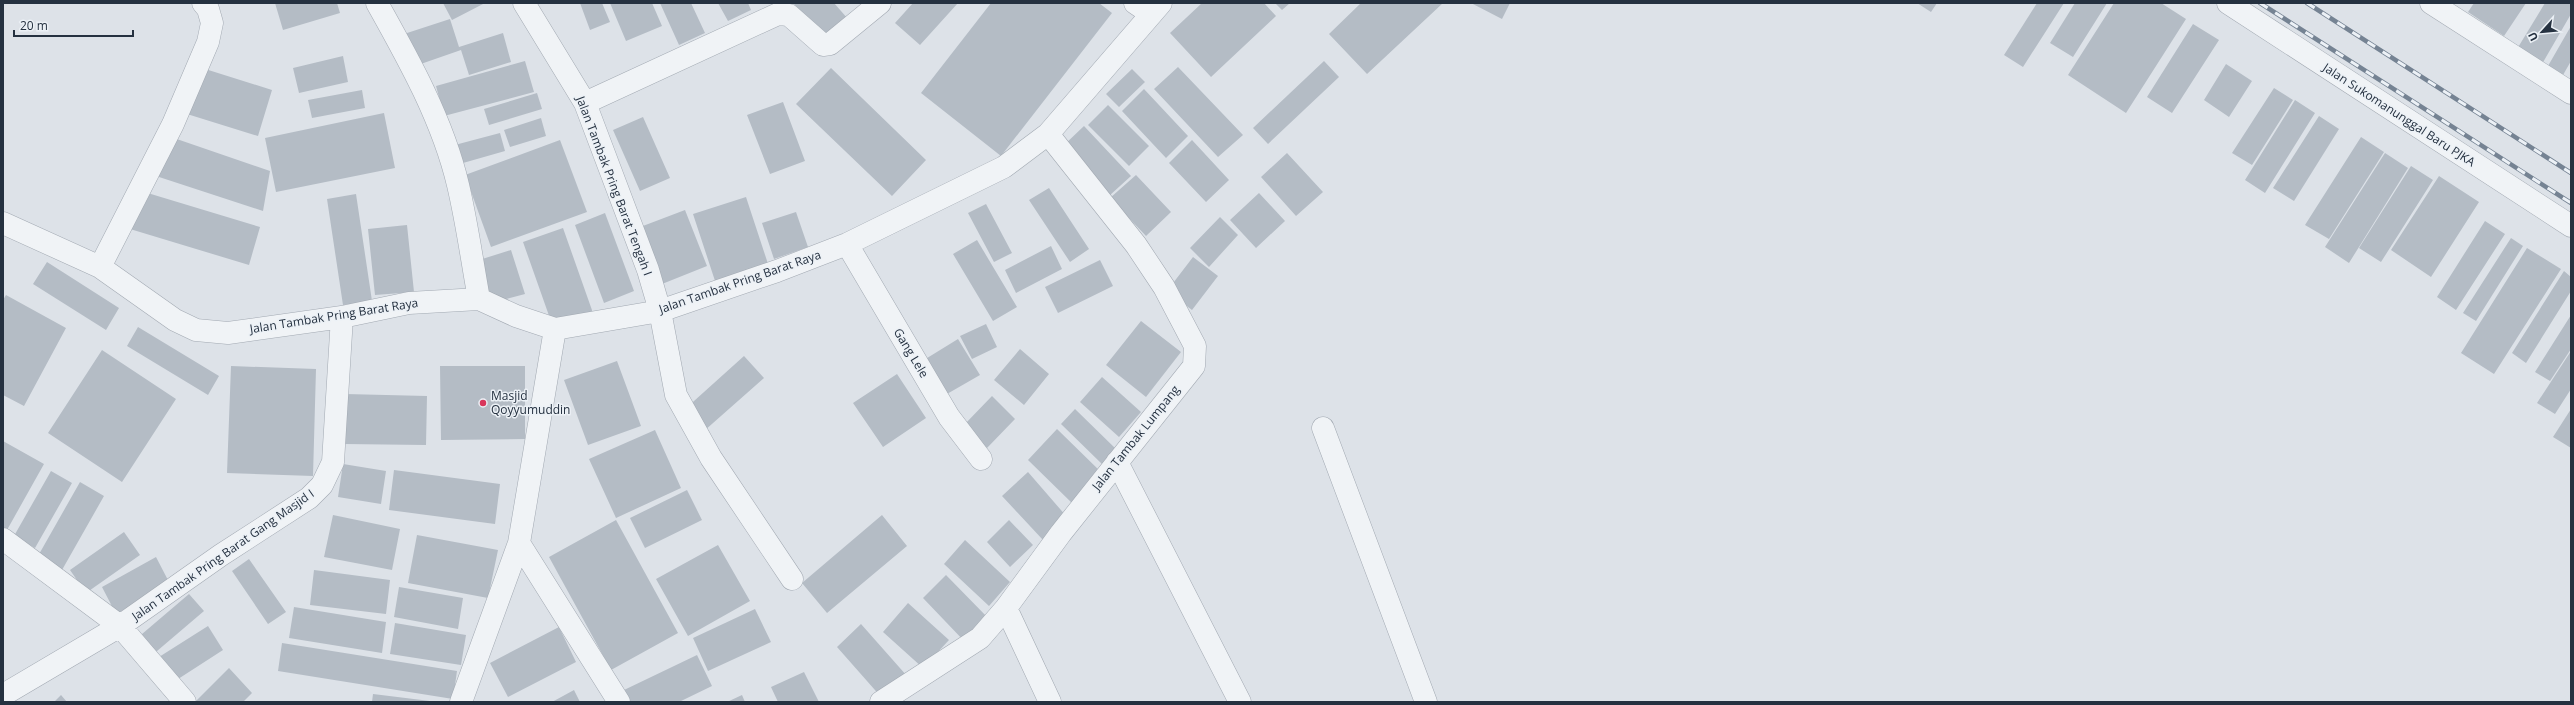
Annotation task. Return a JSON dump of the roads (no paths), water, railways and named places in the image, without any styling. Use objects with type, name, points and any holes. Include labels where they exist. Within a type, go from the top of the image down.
[{"type":"street","points":[[100,267],[173,124],[208,42],[212,23],[208,9],[203,3]]},
{"type":"street","points":[[377,3],[409,59],[437,123],[458,184],[479,299]]},
{"type":"street","name":"Jalan Tambak Pring Barat Tengah I","points":[[524,3],[585,104],[648,270],[660,311],[676,395],[710,458],[792,579]]},
{"type":"street","points":[[585,104],[778,14],[789,15],[823,45],[830,44],[880,3]]},
{"type":"street","name":"Jalan Sukomanunggal Baru PJKA","points":[[2228,3],[2571,226]]},
{"type":"street","points":[[2431,3],[2571,93]]},
{"type":"street","name":"Jalan Tambak Pring Barat Raya","points":[[3,223],[100,267],[175,320],[196,330],[228,333],[342,317],[409,303],[479,299],[516,316],[555,330],[660,311],[777,271],[847,244],[1004,167],[1048,134],[1149,7]]},
{"type":"street","name":"Jalan Tambak Lumpang","points":[[881,702],[980,638],[1006,608],[1061,533],[1194,366],[1195,346],[1164,287],[1136,245],[1048,134]]},
{"type":"street","name":"Gang Lele","points":[[847,244],[946,410],[981,459]]},
{"type":"street","name":"Jalan Tambak Pring Barat Gang Masjid I","points":[[120,626],[221,555],[310,498],[322,485],[330,473],[333,462],[342,317]]},
{"type":"street","points":[[461,702],[520,543],[555,330]]},
{"type":"street","points":[[1323,428],[1426,702]]},
{"type":"street","points":[[1117,462],[1240,702]]},
{"type":"street","points":[[3,539],[120,626],[185,702]]},
{"type":"street","points":[[520,543],[619,702]]},
{"type":"street","points":[[1006,608],[1050,702]]},
{"type":"street","points":[[3,695],[120,626]]},
{"type":"railway","points":[[2260,3],[2571,203]]},
{"type":"railway","points":[[2307,3],[2571,173]]},
{"type":"place","name":"Masjid Qoyyumuddin","points":[[483,403]]}]
